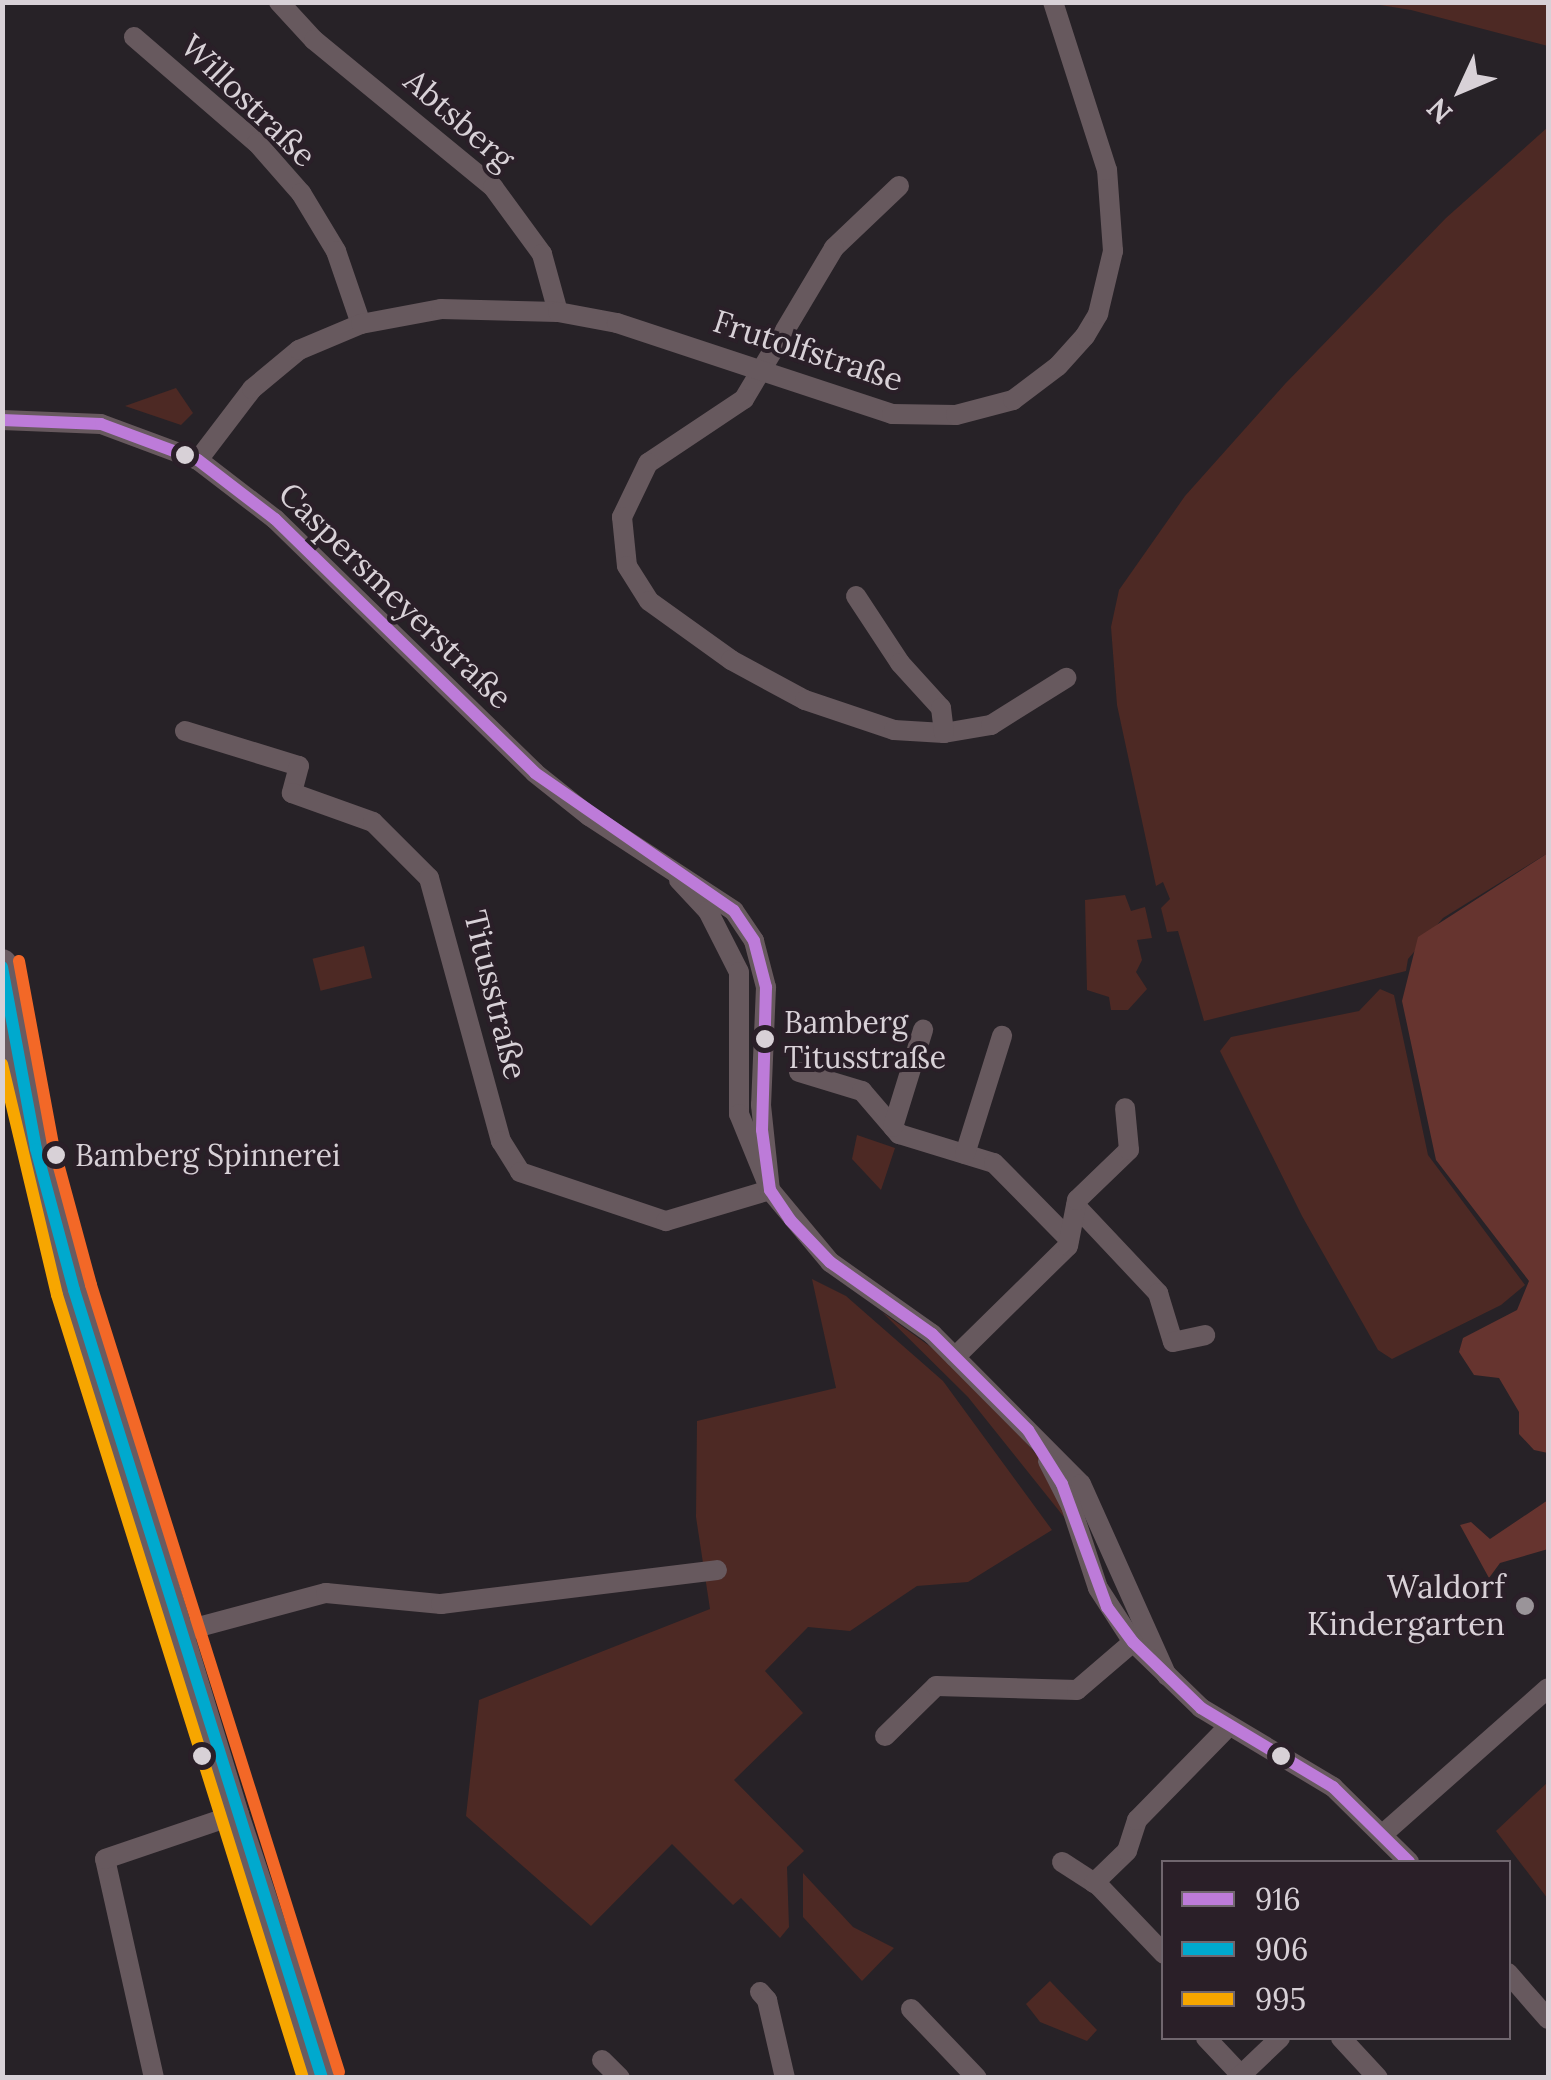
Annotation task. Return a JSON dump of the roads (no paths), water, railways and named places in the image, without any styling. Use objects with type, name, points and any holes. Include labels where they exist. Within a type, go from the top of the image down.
[{"type":"street","name":"Abtsberg","points":[[279,2],[314,40],[492,187],[542,254],[558,312]]},
{"type":"street","name":"Frutolfstraße","points":[[198,460],[274,367],[360,324],[448,309],[558,312],[653,332],[760,372],[892,414],[956,415],[1012,400],[1043,380],[1084,336],[1109,282],[1114,211],[1092,113],[1053,2]]},
{"type":"street","name":"Willostraße","points":[[134,37],[258,143],[301,193],[336,252],[360,324]]},
{"type":"street","points":[[899,186],[834,248],[760,372],[731,412],[662,448],[636,480],[622,517],[632,578],[662,611],[769,683],[894,730],[944,733],[1012,716],[1066,678]]},
{"type":"street","name":"Caspersmeyerstraße","points":[[2,420],[101,424],[198,460],[275,519],[536,773],[662,864],[708,911],[729,944],[742,992],[738,1114],[770,1190],[830,1262],[910,1316],[955,1357],[1092,1501],[1167,1676]]},
{"type":"street","points":[[856,596],[900,663],[941,708],[944,733]]},
{"type":"street","name":"Titusstraße","points":[[185,731],[300,766],[292,793],[372,822],[421,866],[440,898],[501,1141],[520,1172],[666,1221],[770,1190]]},
{"type":"street","points":[[2,964],[4,999],[53,1212],[234,1815],[322,2078]]},
{"type":"street","points":[[893,1127],[922,1030]]},
{"type":"street","points":[[965,1154],[1002,1036]]},
{"type":"street","points":[[798,1072],[862,1091],[893,1127],[994,1163],[1069,1239]]},
{"type":"street","points":[[955,1357],[1069,1239],[1076,1206],[1128,1150],[1124,1108]]},
{"type":"street","points":[[1076,1206],[1158,1293],[1173,1342],[1205,1335]]},
{"type":"street","name":"Caspersmeyerstraße","points":[[1028,1430],[1062,1484],[1107,1607],[1132,1642],[1228,1727],[1333,1787],[1407,1860]]},
{"type":"street","points":[[180,1632],[326,1593],[440,1604],[716,1570]]},
{"type":"street","points":[[885,1736],[936,1686],[1077,1690],[1132,1642]]},
{"type":"street","points":[[1384,1834],[1548,1688]]},
{"type":"street","points":[[1094,1883],[1127,1852],[1137,1820],[1228,1727]]},
{"type":"street","points":[[154,2078],[104,1859],[234,1815]]},
{"type":"street","points":[[1062,1862],[1094,1883],[1161,1951]]},
{"type":"street","points":[[1511,1976],[1548,2019]]},
{"type":"street","points":[[760,1992],[767,2000],[785,2078]]},
{"type":"street","points":[[911,2010],[977,2078]]},
{"type":"street","points":[[1208,2040],[1240,2076],[1278,2040]]},
{"type":"street","points":[[1343,2040],[1378,2078]]},
{"type":"street","points":[[602,2060],[620,2078]]},
{"type":"place","name":"Bamberg Titusstraße","points":[[765,1039]]},
{"type":"place","name":"Bamberg Spinnerei","points":[[56,1155]]},
{"type":"place","name":"Waldorf Kindergarten","points":[[1525,1606]]}]
